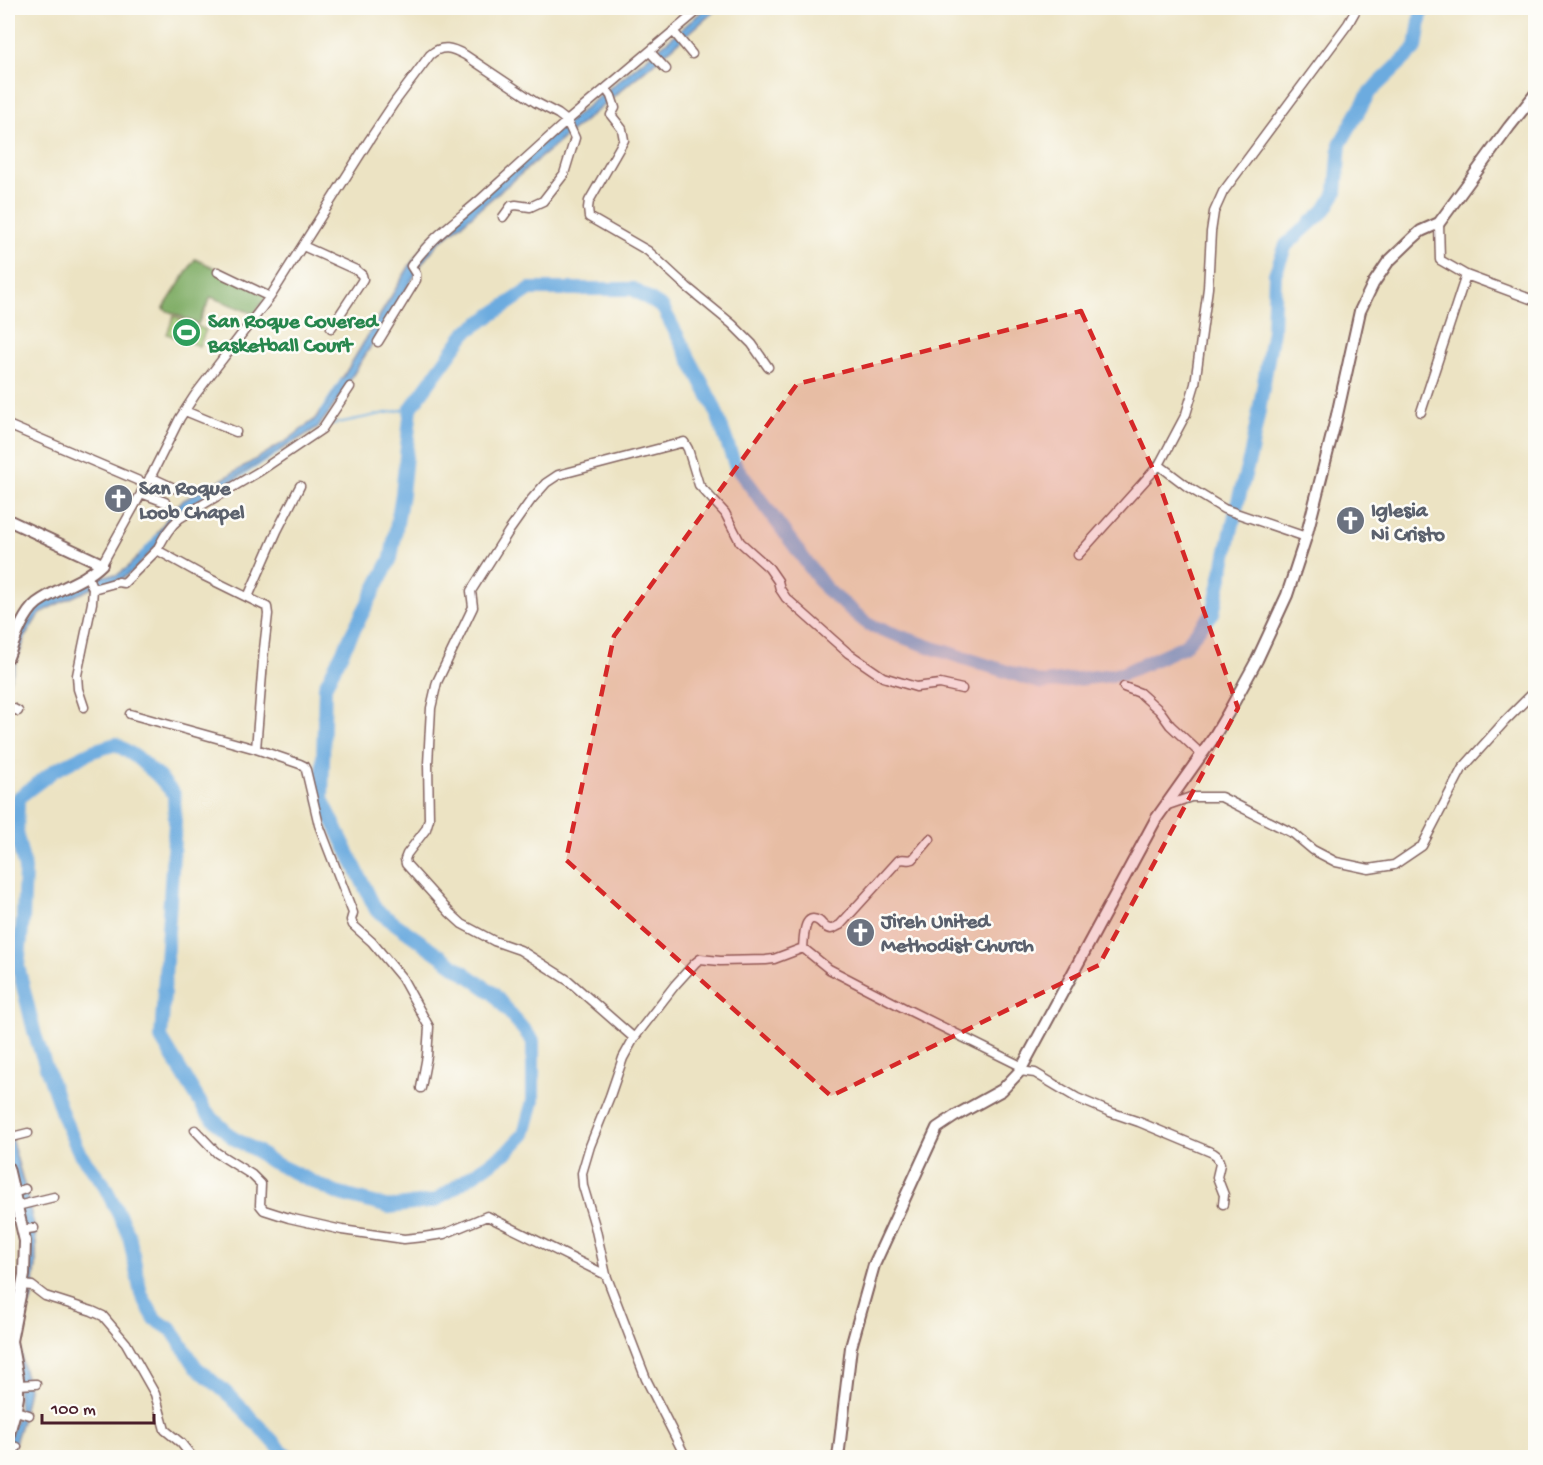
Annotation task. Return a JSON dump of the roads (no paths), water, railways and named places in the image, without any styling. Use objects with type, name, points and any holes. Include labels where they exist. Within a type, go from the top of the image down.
[{"type":"street","points":[[378,342],[416,280],[411,266],[430,242],[653,55],[676,35],[701,8]]},
{"type":"street","points":[[1078,555],[1159,465],[1186,414],[1195,384],[1209,277],[1210,232],[1217,204],[1348,24],[1357,8]]},
{"type":"street","points":[[676,35],[692,54]]},
{"type":"street","points":[[8,657],[21,625],[35,604],[88,577],[102,564],[195,395],[270,297],[394,103],[435,50],[448,48],[465,55],[535,102],[558,114],[569,125],[575,138],[564,174],[548,196],[530,207],[511,206],[503,217]]},
{"type":"street","points":[[653,55],[666,69]]},
{"type":"street","points":[[608,92],[615,108],[611,115],[622,129],[624,140],[589,201],[589,217],[648,251],[732,324],[752,344],[768,367]]},
{"type":"street","points":[[838,1458],[851,1347],[874,1265],[937,1128],[1002,1090],[1021,1069],[1156,819],[1228,712],[1257,660],[1287,596],[1306,537],[1360,311],[1373,284],[1388,262],[1421,231],[1439,223],[1536,93]]},
{"type":"street","points":[[1439,223],[1440,260],[1466,275],[1536,301]]},
{"type":"street","points":[[303,246],[356,270],[362,275],[363,279],[331,328]]},
{"type":"street","points":[[218,272],[270,297]]},
{"type":"street","points":[[1421,412],[1466,275]]},
{"type":"street","points":[[93,589],[118,582],[124,583],[157,550],[172,525],[180,518],[260,471],[322,429],[350,387]]},
{"type":"street","points":[[185,411],[236,432]]},
{"type":"street","points":[[8,425],[146,485],[174,488]]},
{"type":"street","points":[[634,1038],[569,981],[520,950],[494,941],[462,924],[406,864],[405,859],[426,829],[429,819],[428,764],[431,708],[437,682],[473,607],[471,591],[509,531],[546,483],[558,475],[684,442],[699,485],[725,513],[740,542],[769,568],[786,598],[848,652],[883,677],[916,687],[940,684],[962,689]]},
{"type":"street","points":[[1159,465],[1188,487],[1224,509],[1306,537]]},
{"type":"street","points":[[146,485],[165,502]]},
{"type":"street","points":[[248,597],[300,486]]},
{"type":"street","points":[[8,520],[102,564]]},
{"type":"street","points":[[157,550],[267,607],[256,750]]},
{"type":"street","points":[[84,707],[78,689],[77,675],[92,603],[93,589],[88,577]]},
{"type":"street","points":[[1124,687],[1140,693],[1201,754]]},
{"type":"street","points":[[1165,806],[1191,797],[1221,797],[1294,834],[1313,850],[1336,862],[1368,869],[1394,865],[1422,846],[1462,769],[1505,720],[1536,690]]},
{"type":"street","points":[[8,706],[18,711]]},
{"type":"street","points":[[130,714],[304,766],[319,825],[353,913],[352,925],[372,942],[402,978],[429,1027],[421,1088]]},
{"type":"street","points":[[803,948],[807,923],[814,919],[827,929],[840,925],[899,860],[914,859],[930,839]]},
{"type":"street","points":[[686,1458],[646,1379],[606,1275],[583,1186],[582,1173],[623,1058],[634,1038],[695,963],[700,959],[720,961],[774,959],[803,948]]},
{"type":"street","points":[[803,948],[829,969],[1021,1069],[1035,1073],[1077,1098],[1213,1153],[1219,1159],[1220,1164],[1217,1178],[1224,1195],[1223,1204]]},
{"type":"street","points":[[195,1130],[217,1153],[252,1175],[261,1184],[260,1205],[264,1210],[342,1230],[404,1239],[444,1234],[487,1216],[606,1275]]},
{"type":"street","points":[[9,1138],[28,1133]]},
{"type":"street","points":[[8,1437],[24,1380],[11,1341],[26,1285],[29,1245],[27,1229],[19,1206],[19,1191],[11,1166]]},
{"type":"street","points":[[19,1206],[54,1197]]},
{"type":"street","points":[[26,1285],[45,1296],[103,1316],[126,1343],[156,1394],[165,1430],[181,1443],[193,1458]]},
{"type":"street","points":[[17,1411],[29,1415]]},
{"type":"street","points":[[8,1445],[17,1448]]},
{"type":"water","points":[[706,8],[718,8],[438,243],[423,262],[331,410],[318,427],[180,511],[174,516],[156,546],[132,572],[121,579],[94,587],[51,607],[38,616],[26,635],[8,686],[8,664],[18,638],[38,606],[84,580],[96,576],[117,575],[151,543],[174,508],[184,500],[288,440],[314,420],[327,404],[410,265],[430,237]]},
{"type":"water","points":[[8,1127],[28,1199],[36,1249],[32,1298],[24,1320],[20,1344],[28,1389],[20,1427],[10,1458],[8,1457],[8,1444],[19,1409],[14,1345],[25,1287],[19,1201],[8,1158]]},
{"type":"waterway","points":[[289,1458],[231,1397],[196,1367],[172,1330],[155,1319],[141,1294],[129,1235],[103,1183],[80,1154],[64,1119],[35,1035],[18,966],[25,869],[17,836],[18,798],[55,770],[93,751],[116,744],[158,776],[174,794],[175,823],[161,1038],[206,1112],[233,1138],[268,1160],[336,1193],[389,1207],[435,1201],[508,1151],[524,1134],[533,1101],[533,1041],[493,993],[376,910],[322,799],[325,686],[391,558],[402,494],[411,408],[466,332],[530,289],[633,289],[663,308],[714,406],[735,465],[826,589],[869,625],[1042,683],[1122,674],[1184,646],[1213,613],[1259,411],[1273,330],[1275,274],[1286,245],[1325,210],[1336,192],[1340,144],[1369,93],[1416,48],[1421,14],[1426,8]]},
{"type":"waterway","points":[[321,411],[341,380]]},
{"type":"waterway","points":[[328,425],[411,408]]},
{"type":"waterway","points":[[221,489],[279,452]]},
{"type":"waterway","points":[[140,555],[158,534]]},
{"type":"place","name":"San Roque Covered Basketball Court","points":[[187,332]]},
{"type":"place","name":"San Roque Loob Chapel","points":[[118,499]]},
{"type":"place","name":"Iglesia Ni Cristo","points":[[1350,521]]},
{"type":"place","name":"Jireh United Methodist Church","points":[[860,932]]}]
